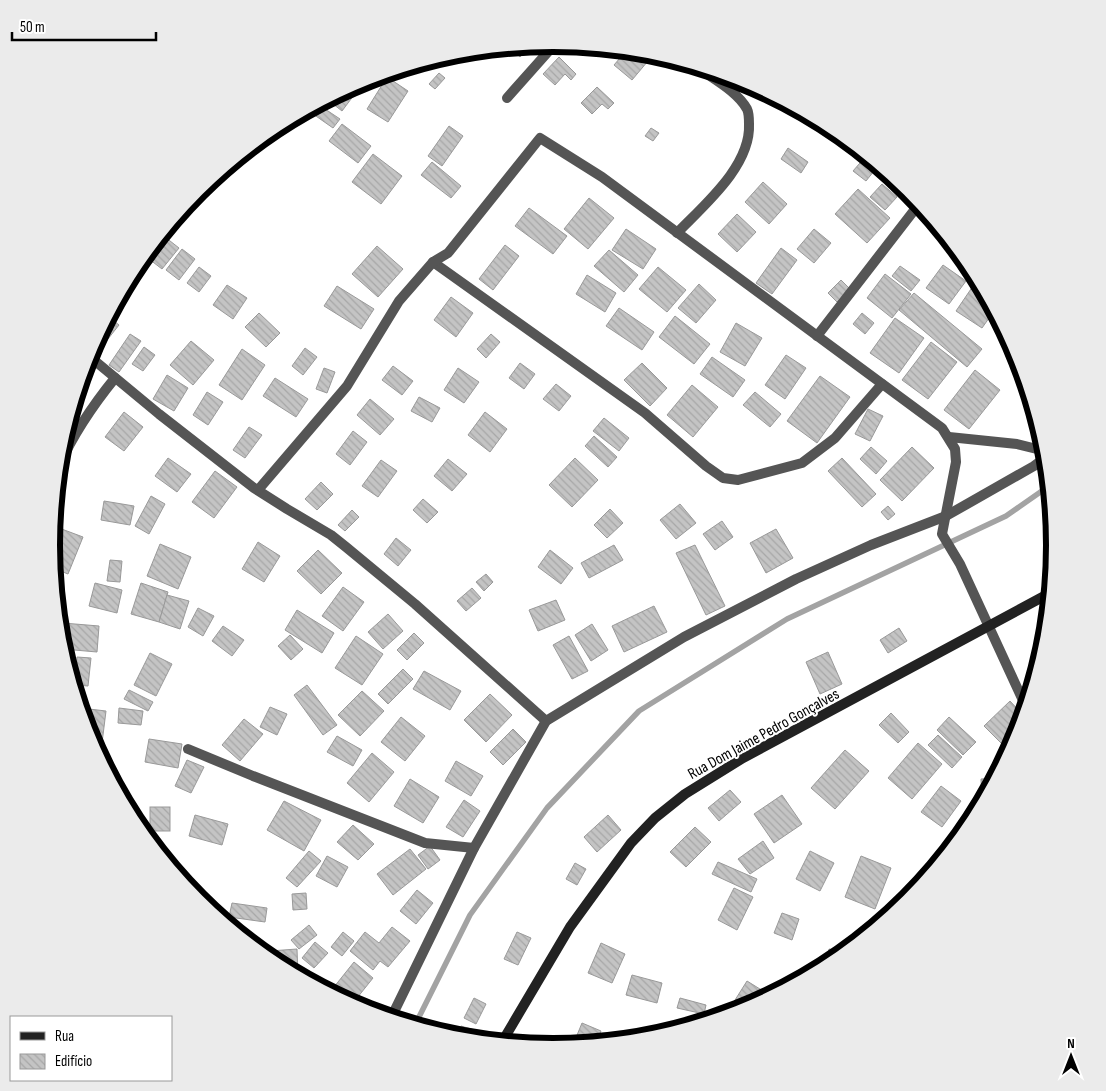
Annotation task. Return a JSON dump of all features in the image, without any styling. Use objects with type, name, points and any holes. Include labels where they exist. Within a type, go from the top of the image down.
[{"type":"main road","name":"Rua Dom Jaime Pedro Gonçalves","points":[[506,1036],[570,927],[631,843],[655,818],[685,794],[743,758],[1043,597]]},
{"type":"street","points":[[507,98],[548,52]]},
{"type":"street","points":[[677,233],[729,177],[742,157],[749,138],[748,110],[738,98],[715,80]]},
{"type":"street","points":[[258,490],[347,386],[399,301],[433,262],[448,252],[540,138],[602,177],[942,428],[955,449],[956,462],[942,534],[960,564],[1022,696]]},
{"type":"street","points":[[817,336],[914,210]]},
{"type":"street","points":[[433,262],[645,413],[706,466],[723,478],[738,480],[802,463],[835,438],[882,384]]},
{"type":"street","points":[[96,362],[258,490],[287,510],[331,535],[407,598],[546,721]]},
{"type":"street","points":[[71,441],[114,378]]},
{"type":"street","points":[[949,437],[1016,444],[1037,449]]},
{"type":"street","points":[[394,1012],[474,848],[546,721],[684,637],[796,579],[946,516],[1039,462]]},
{"type":"street","points":[[188,748],[262,780],[425,843],[474,848]]},
{"type":"building","points":[[559,57],[576,74],[571,80],[565,74],[555,85],[543,74]]},
{"type":"building","points":[[620,58],[647,62],[632,80],[614,65]]},
{"type":"building","points":[[439,73],[445,78],[435,89],[429,84]]},
{"type":"building","points":[[392,80],[408,91],[388,122],[367,109],[383,83]]},
{"type":"building","points":[[597,87],[614,103],[608,109],[602,104],[592,114],[581,103]]},
{"type":"building","points":[[354,95],[354,95],[342,111],[333,104]]},
{"type":"building","points":[[325,109],[340,119],[333,128],[314,115]]},
{"type":"building","points":[[342,124],[371,146],[358,163],[329,141]]},
{"type":"building","points":[[449,126],[463,136],[442,166],[428,156]]},
{"type":"building","points":[[651,128],[659,133],[653,141],[645,136]]},
{"type":"building","points":[[788,148],[808,162],[801,173],[781,159]]},
{"type":"building","points":[[373,154],[402,176],[381,204],[352,182]]},
{"type":"building","points":[[862,161],[874,171],[866,181],[853,171]]},
{"type":"building","points":[[432,162],[461,186],[451,198],[421,175]]},
{"type":"building","points":[[763,182],[787,204],[769,224],[745,202]]},
{"type":"building","points":[[882,184],[897,197],[885,210],[870,197]]},
{"type":"building","points":[[858,189],[890,218],[867,243],[835,214]]},
{"type":"building","points":[[589,198],[614,218],[588,249],[564,229]]},
{"type":"building","points":[[529,208],[567,236],[553,254],[515,226]]},
{"type":"building","points":[[737,214],[756,232],[737,252],[718,234]]},
{"type":"building","points":[[626,229],[656,249],[643,269],[612,250]]},
{"type":"building","points":[[814,229],[831,243],[814,263],[797,249]]},
{"type":"building","points":[[167,239],[179,248],[162,269],[151,261]]},
{"type":"building","points":[[505,245],[519,256],[493,290],[479,279]]},
{"type":"building","points":[[377,246],[403,269],[378,297],[352,274]]},
{"type":"building","points":[[781,248],[797,260],[772,294],[756,283]]},
{"type":"building","points":[[182,249],[195,259],[179,280],[166,270]]},
{"type":"building","points":[[609,250],[638,275],[624,292],[594,266]]},
{"type":"building","points":[[943,265],[966,281],[949,304],[926,288]]},
{"type":"building","points":[[900,266],[920,280],[911,291],[892,276]]},
{"type":"building","points":[[199,267],[211,276],[199,292],[187,283]]},
{"type":"building","points":[[658,267],[686,290],[667,312],[639,289]]},
{"type":"building","points":[[885,274],[911,294],[892,318],[867,298]]},
{"type":"building","points":[[587,275],[616,293],[605,312],[576,294]]},
{"type":"building","points":[[841,280],[850,289],[837,302],[828,293]]},
{"type":"building","points":[[699,284],[716,300],[696,323],[678,308]]},
{"type":"building","points":[[227,285],[247,298],[233,319],[213,305]]},
{"type":"building","points":[[337,286],[374,309],[361,329],[324,306]]},
{"type":"building","points":[[972,287],[990,317],[982,328],[956,311]]},
{"type":"building","points":[[914,293],[982,349],[967,367],[899,310]]},
{"type":"building","points":[[451,297],[473,313],[456,337],[434,320]]},
{"type":"building","points":[[619,308],[654,332],[642,350],[606,326]]},
{"type":"building","points":[[259,313],[280,333],[266,347],[245,327]]},
{"type":"building","points":[[862,313],[874,323],[865,334],[853,324]]},
{"type":"building","points":[[675,316],[710,344],[694,364],[659,337]]},
{"type":"building","points":[[895,318],[924,338],[899,373],[870,353]]},
{"type":"building","points":[[114,321],[119,325],[104,344],[111,327]]},
{"type":"building","points":[[736,323],[762,338],[745,366],[720,352]]},
{"type":"building","points":[[130,334],[141,341],[119,372],[109,365]]},
{"type":"building","points":[[491,334],[500,342],[486,358],[477,349]]},
{"type":"building","points":[[191,341],[214,360],[193,385],[170,365]]},
{"type":"building","points":[[931,342],[957,362],[928,399],[902,380]]},
{"type":"building","points":[[144,347],[155,355],[143,371],[132,364]]},
{"type":"building","points":[[305,348],[317,357],[303,375],[292,366]]},
{"type":"building","points":[[242,349],[265,365],[242,400],[219,385]]},
{"type":"building","points":[[786,355],[806,368],[785,399],[765,385]]},
{"type":"building","points":[[712,357],[745,380],[733,397],[700,374]]},
{"type":"building","points":[[520,363],[535,374],[524,389],[509,378]]},
{"type":"building","points":[[642,363],[667,388],[650,406],[624,380]]},
{"type":"building","points":[[393,366],[413,381],[402,395],[382,380]]},
{"type":"building","points":[[324,368],[335,372],[327,393],[316,389]]},
{"type":"building","points":[[458,368],[479,382],[464,403],[444,390]]},
{"type":"building","points":[[975,370],[1000,390],[969,429],[944,410]]},
{"type":"building","points":[[167,375],[188,388],[174,411],[153,399]]},
{"type":"building","points":[[820,376],[850,397],[817,443],[787,421]]},
{"type":"building","points":[[275,378],[308,399],[296,417],[263,396]]},
{"type":"building","points":[[556,384],[571,396],[559,411],[543,399]]},
{"type":"building","points":[[692,385],[718,407],[693,437],[667,415]]},
{"type":"building","points":[[207,392],[223,402],[208,425],[193,415]]},
{"type":"building","points":[[755,392],[781,414],[770,427],[743,405]]},
{"type":"building","points":[[419,397],[440,408],[432,422],[411,411]]},
{"type":"building","points":[[370,399],[394,419],[380,435],[357,415]]},
{"type":"building","points":[[868,409],[883,416],[870,441],[855,434]]},
{"type":"building","points":[[124,412],[143,427],[124,451],[105,437]]},
{"type":"building","points":[[485,412],[507,429],[490,452],[468,435]]},
{"type":"building","points":[[604,418],[629,438],[619,451],[593,431]]},
{"type":"building","points":[[249,427],[262,435],[245,458],[233,450]]},
{"type":"building","points":[[353,431],[367,442],[350,465],[336,454]]},
{"type":"building","points":[[594,436],[617,457],[608,467],[585,446]]},
{"type":"building","points":[[871,447],[887,461],[876,474],[860,459]]},
{"type":"building","points":[[912,447],[934,468],[902,501],[880,480]]},
{"type":"building","points":[[168,458],[191,474],[177,492],[155,476]]},
{"type":"building","points":[[575,458],[598,480],[572,507],[549,485]]},
{"type":"building","points":[[842,458],[876,494],[862,507],[828,471]]},
{"type":"building","points":[[448,459],[467,474],[452,491],[434,476]]},
{"type":"building","points":[[381,460],[397,471],[378,497],[362,486]]},
{"type":"building","points":[[215,471],[237,487],[214,518],[192,502]]},
{"type":"building","points":[[321,482],[333,494],[317,510],[305,499]]},
{"type":"building","points":[[151,496],[165,504],[149,534],[135,526]]},
{"type":"building","points":[[423,499],[438,512],[427,523],[413,510]]},
{"type":"building","points":[[104,501],[134,506],[130,525],[101,520]]},
{"type":"building","points":[[680,504],[696,523],[676,539],[660,520]]},
{"type":"building","points":[[888,506],[895,514],[888,520],[881,512]]},
{"type":"building","points":[[610,509],[623,523],[607,538],[594,525]]},
{"type":"building","points":[[352,510],[359,517],[345,531],[338,525]]},
{"type":"building","points":[[722,521],[733,537],[715,550],[703,534]]},
{"type":"building","points":[[61,529],[83,537],[68,574],[61,571]]},
{"type":"building","points":[[776,529],[793,558],[766,573],[750,543]]},
{"type":"building","points":[[396,538],[411,550],[398,566],[384,554]]},
{"type":"building","points":[[258,542],[280,556],[264,582],[242,569]]},
{"type":"building","points":[[160,544],[191,557],[178,589],[147,576]]},
{"type":"building","points":[[614,545],[623,560],[589,578],[581,563]]},
{"type":"building","points":[[695,545],[725,606],[706,615],[676,553]]},
{"type":"building","points":[[318,550],[342,573],[321,594],[297,571]]},
{"type":"building","points":[[550,550],[573,568],[561,584],[538,567]]},
{"type":"building","points":[[110,560],[122,561],[120,582],[107,581]]},
{"type":"building","points":[[486,574],[493,582],[484,591],[476,582]]},
{"type":"building","points":[[95,583],[122,590],[117,613],[89,606]]},
{"type":"building","points":[[141,583],[168,592],[159,622],[131,614]]},
{"type":"building","points":[[343,587],[364,602],[343,631],[322,616]]},
{"type":"building","points":[[472,588],[481,598],[466,611],[457,601]]},
{"type":"building","points":[[167,595],[189,601],[180,629],[159,622]]},
{"type":"building","points":[[556,600],[565,620],[538,631],[529,610]]},
{"type":"building","points":[[654,606],[667,632],[624,652],[612,626]]},
{"type":"building","points":[[198,608],[214,616],[203,636],[188,627]]},
{"type":"building","points":[[297,610],[334,633],[322,653],[285,630]]},
{"type":"building","points":[[388,614],[403,631],[383,649],[368,632]]},
{"type":"building","points":[[66,623],[99,626],[97,652],[71,650]]},
{"type":"building","points":[[592,624],[608,650],[591,661],[575,635]]},
{"type":"building","points":[[223,626],[244,640],[232,656],[212,641]]},
{"type":"building","points":[[899,628],[907,641],[888,653],[880,640]]},
{"type":"building","points":[[414,633],[424,643],[407,660],[397,650]]},
{"type":"building","points":[[290,635],[303,649],[291,660],[278,646]]},
{"type":"building","points":[[356,636],[383,654],[362,685],[335,668]]},
{"type":"building","points":[[569,636],[588,671],[572,679],[553,645]]},
{"type":"building","points":[[828,652],[842,684],[820,694],[806,662]]},
{"type":"building","points":[[150,653],[172,664],[156,696],[134,685]]},
{"type":"building","points":[[77,657],[91,658],[88,686],[81,685],[76,670]]},
{"type":"building","points":[[403,669],[413,679],[388,704],[378,694]]},
{"type":"building","points":[[424,671],[461,691],[450,710],[413,689]]},
{"type":"building","points":[[307,685],[337,725],[323,735],[294,695]]},
{"type":"building","points":[[129,690],[153,702],[148,711],[124,699]]},
{"type":"building","points":[[362,691],[384,711],[360,736],[338,715]]},
{"type":"building","points":[[490,694],[512,715],[486,742],[464,720]]},
{"type":"building","points":[[1010,701],[1018,709],[1003,745],[984,726]]},
{"type":"building","points":[[270,707],[287,714],[277,735],[260,727]]},
{"type":"building","points":[[119,708],[143,711],[141,725],[118,723]]},
{"type":"building","points":[[89,709],[106,711],[102,743],[98,734]]},
{"type":"building","points":[[891,713],[909,732],[898,743],[879,725]]},
{"type":"building","points":[[401,717],[425,736],[405,761],[381,742]]},
{"type":"building","points":[[949,717],[976,742],[963,755],[937,730]]},
{"type":"building","points":[[244,719],[263,734],[240,761],[222,745]]},
{"type":"building","points":[[513,729],[526,742],[503,765],[490,752]]},
{"type":"building","points":[[938,735],[962,757],[952,768],[928,745]]},
{"type":"building","points":[[337,736],[362,750],[353,766],[327,752]]},
{"type":"building","points":[[149,739],[182,744],[178,768],[145,762]]},
{"type":"building","points":[[918,743],[942,764],[912,799],[888,778]]},
{"type":"building","points":[[845,750],[869,771],[835,809],[811,788]]},
{"type":"building","points":[[372,753],[394,772],[369,802],[347,783]]},
{"type":"building","points":[[187,760],[204,767],[191,793],[175,786]]},
{"type":"building","points":[[456,761],[483,776],[471,796],[445,781]]},
{"type":"building","points":[[410,779],[439,797],[423,823],[394,806]]},
{"type":"building","points":[[981,779],[987,779],[981,789]]},
{"type":"building","points":[[941,786],[961,801],[942,827],[921,812]]},
{"type":"building","points":[[730,790],[741,802],[719,821],[708,808]]},
{"type":"building","points":[[782,795],[802,824],[774,843],[754,814]]},
{"type":"building","points":[[464,800],[480,811],[463,837],[446,827]]},
{"type":"building","points":[[284,801],[321,820],[304,851],[267,830]]},
{"type":"building","points":[[150,807],[170,807],[170,831],[151,831]]},
{"type":"building","points":[[195,815],[228,824],[222,845],[189,836]]},
{"type":"building","points":[[608,815],[621,830],[597,852],[584,837]]},
{"type":"building","points":[[353,825],[374,844],[358,860],[337,842]]},
{"type":"building","points":[[695,827],[711,842],[686,867],[670,852]]},
{"type":"building","points":[[763,841],[774,858],[750,874],[738,859]]},
{"type":"building","points":[[430,846],[440,860],[428,869],[418,855]]},
{"type":"building","points":[[410,849],[426,869],[393,895],[377,874]]},
{"type":"building","points":[[309,851],[321,861],[297,887],[286,878]]},
{"type":"building","points":[[810,851],[834,863],[820,891],[796,879]]},
{"type":"building","points":[[327,856],[348,867],[337,887],[316,876]]},
{"type":"building","points":[[861,856],[891,868],[875,909],[845,897]]},
{"type":"building","points":[[718,862],[757,879],[751,892],[712,874]]},
{"type":"building","points":[[575,863],[586,869],[577,885],[566,879]]},
{"type":"building","points":[[734,888],[753,897],[737,930],[718,920]]},
{"type":"building","points":[[417,890],[433,903],[416,924],[400,911]]},
{"type":"building","points":[[306,893],[307,909],[293,910],[292,894]]},
{"type":"building","points":[[232,903],[267,908],[265,922],[229,917]]},
{"type":"building","points":[[782,913],[799,919],[792,940],[774,933]]},
{"type":"building","points":[[309,925],[317,935],[299,949],[291,940]]},
{"type":"building","points":[[392,927],[410,941],[388,967],[380,961],[373,970],[350,951],[365,932],[379,943]]},
{"type":"building","points":[[343,932],[354,941],[342,956],[331,947]]},
{"type":"building","points":[[517,932],[531,938],[518,965],[504,959]]},
{"type":"building","points":[[315,942],[328,953],[314,968],[302,958]]},
{"type":"building","points":[[601,943],[625,954],[612,983],[588,973]]},
{"type":"building","points":[[297,949],[298,967],[279,955],[273,951]]},
{"type":"building","points":[[354,962],[373,978],[357,998],[334,987]]},
{"type":"building","points":[[632,975],[662,983],[657,1003],[626,995]]},
{"type":"building","points":[[747,981],[764,991],[742,1001],[732,1004]]},
{"type":"building","points":[[474,998],[486,1004],[476,1024],[464,1018]]},
{"type":"building","points":[[680,998],[706,1005],[704,1014],[677,1008]]},
{"type":"building","points":[[582,1023],[601,1031],[599,1036],[576,1037]]},
{"type":"building","points":[[461,1026],[478,1031],[478,1032],[460,1029]]},
{"type":"waterway","points":[[418,1020],[470,915],[547,808],[639,711],[787,619],[1006,516],[1043,490]]}]
